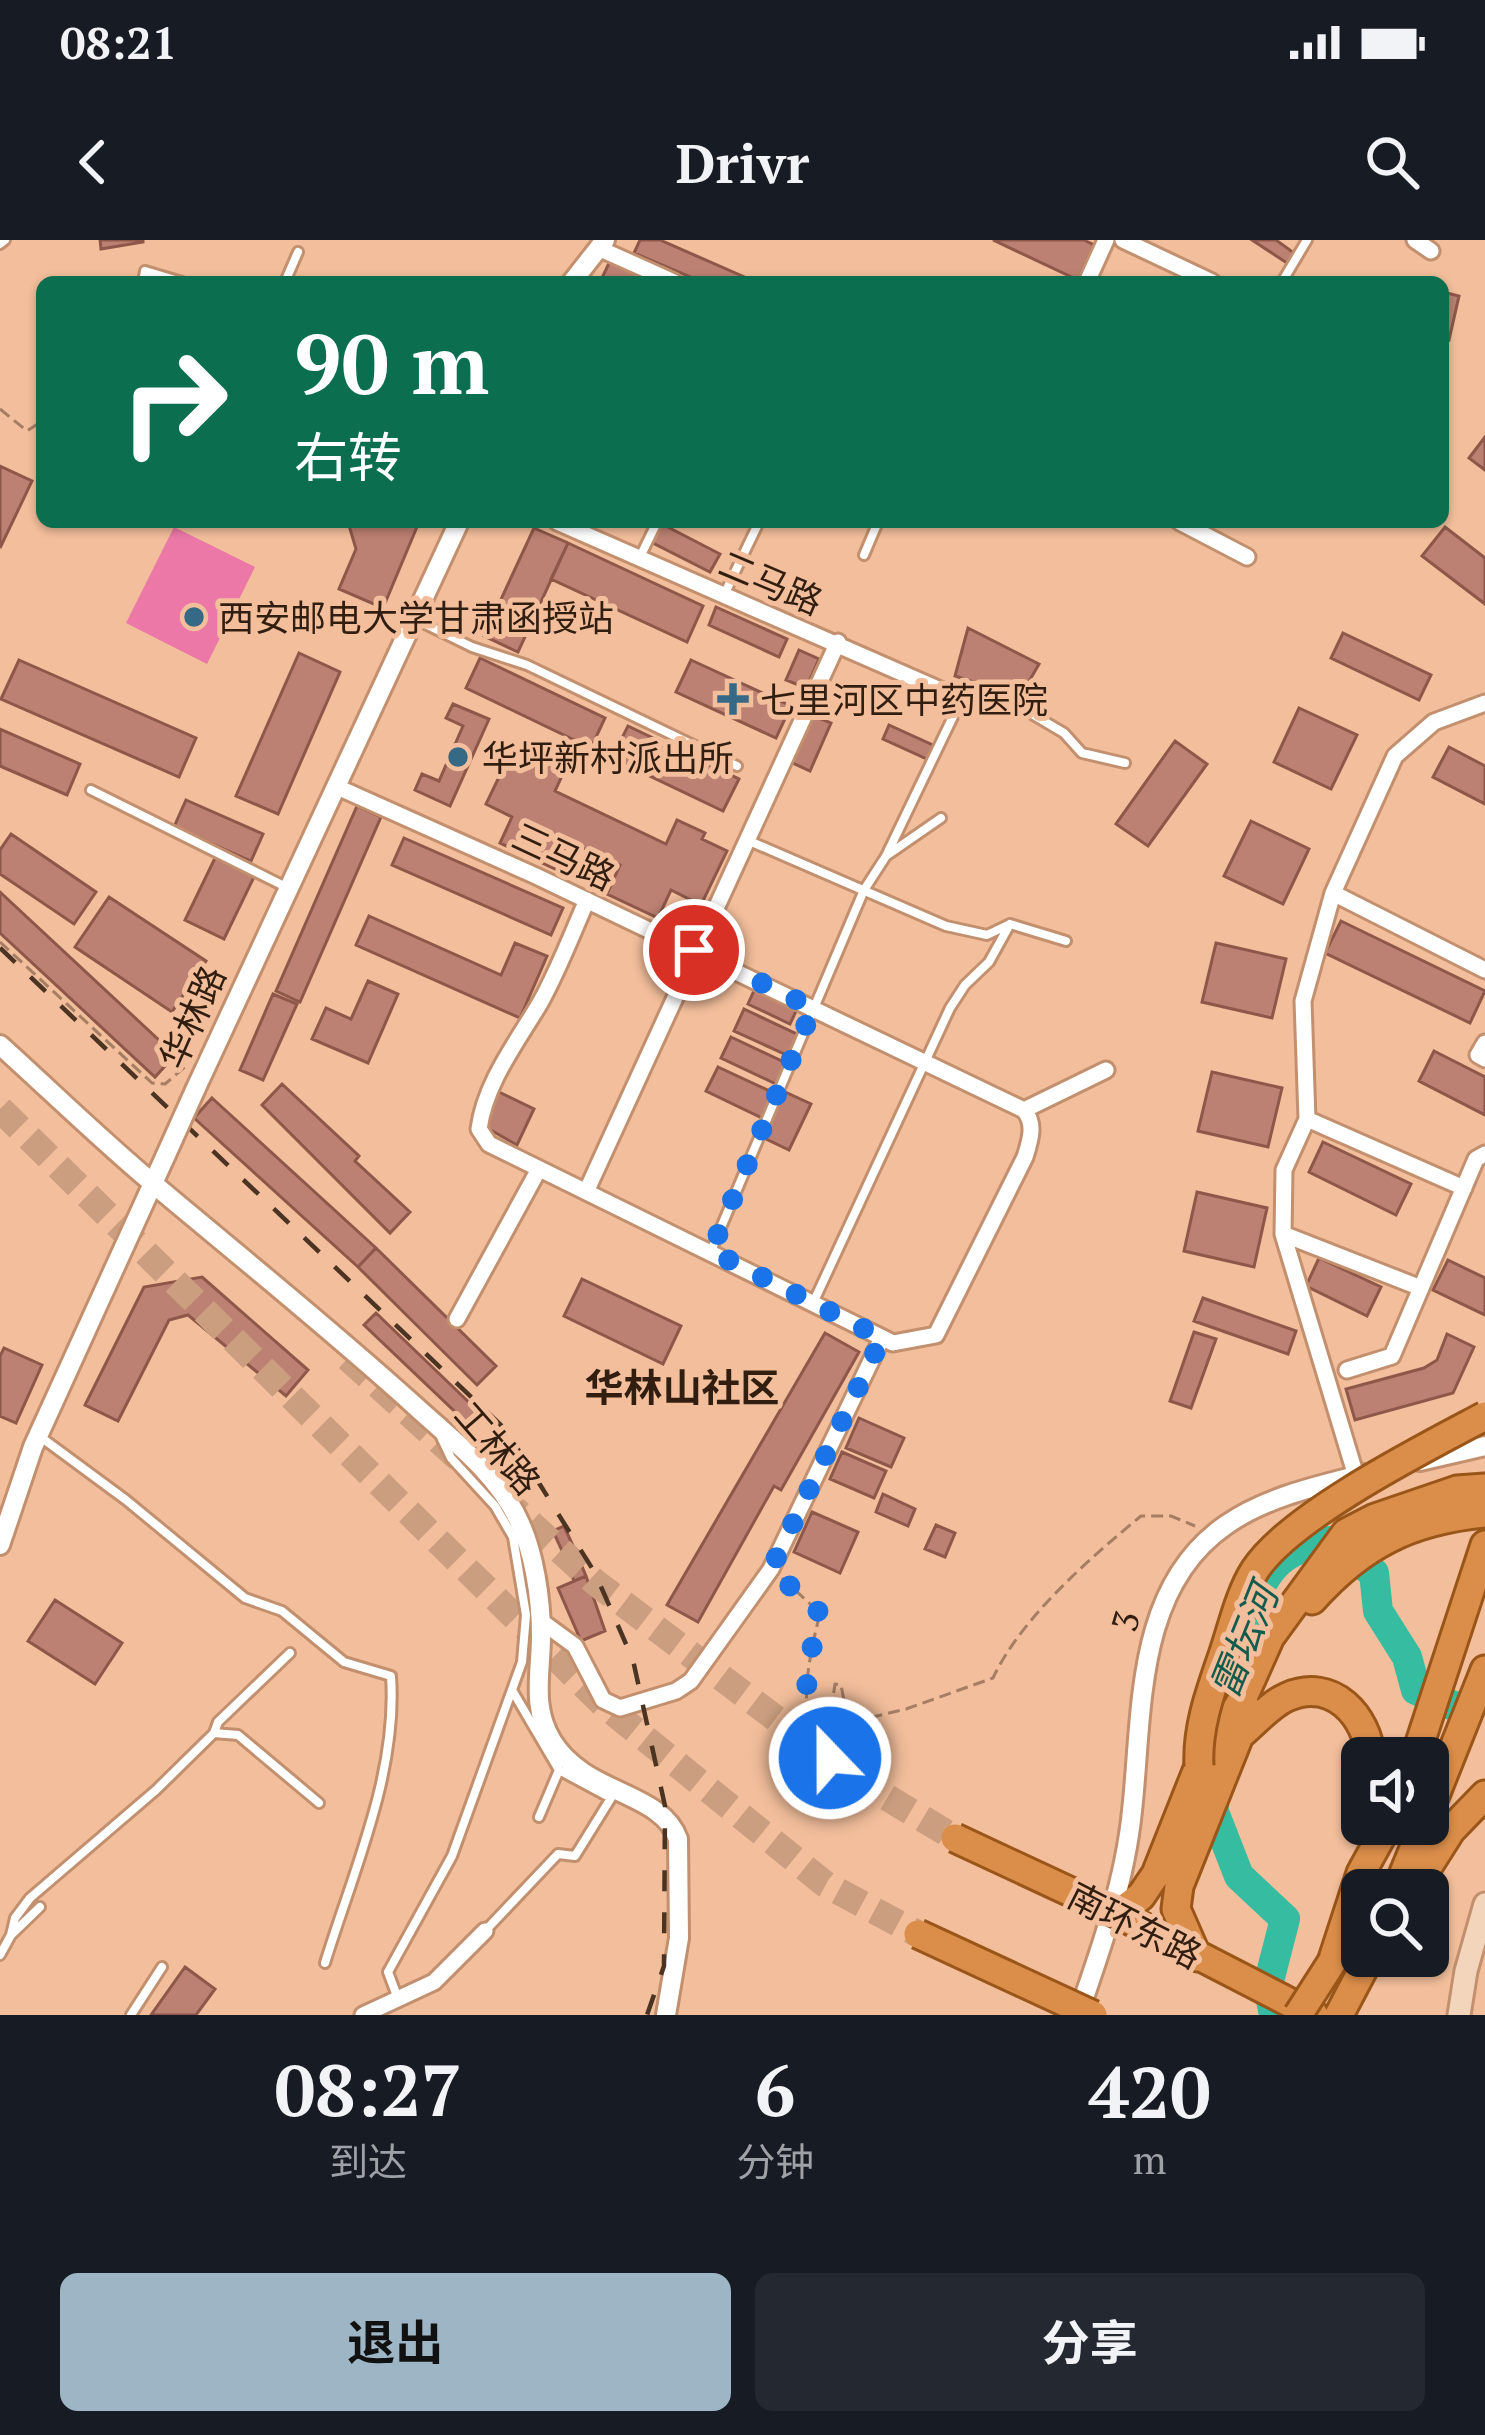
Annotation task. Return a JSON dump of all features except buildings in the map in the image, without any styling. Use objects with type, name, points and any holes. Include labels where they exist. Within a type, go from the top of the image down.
[{"type":"highway","points":[[1197,1957],[1167,1880],[1198,1766],[1198,1740],[1253,1573],[1280,1539],[1485,1416]]},
{"type":"highway","points":[[1198,1766],[1241,1702],[1270,1637],[1346,1533],[1457,1490],[1485,1488]]},
{"type":"highway","points":[[1118,1914],[1167,1880],[1239,1736],[1274,1653],[1316,1596],[1359,1555],[1405,1528],[1485,1514]]},
{"type":"highway","points":[[1422,1737],[1485,1545]]},
{"type":"highway","points":[[1449,1760],[1485,1670]]},
{"type":"highway","points":[[1239,1736],[1283,1699],[1304,1692],[1328,1694],[1353,1707],[1369,1737]]},
{"type":"highway","points":[[1426,1869],[1451,1830],[1485,1796]]},
{"type":"highway","name":"南环东路","points":[[955,1838],[1118,1914],[1314,2015]]},
{"type":"highway","points":[[918,1934],[1093,2015]]},
{"type":"highway","points":[[1298,2015],[1332,1963],[1341,1935]]},
{"type":"highway","points":[[1339,2015],[1359,1977]]},
{"type":"main road","points":[[1459,2015],[1485,1904]]},
{"type":"street","points":[[1090,276],[1106,240]]},
{"type":"street","points":[[1123,240],[1199,276]]},
{"type":"street","points":[[1415,240],[1431,251]]},
{"type":"street","points":[[577,276],[602,244],[663,276]]},
{"type":"street","name":"华林路","points":[[0,1545],[5,1503],[455,528]]},
{"type":"street","name":"二马路","points":[[571,528],[956,696]]},
{"type":"street","points":[[1192,528],[1247,556]]},
{"type":"street","points":[[586,1192],[838,642]]},
{"type":"street","points":[[1356,1476],[1283,1234],[1284,1171],[1307,1119],[1303,1001],[1333,893],[1395,756],[1434,722],[1485,703]]},
{"type":"street","name":"三马路","points":[[335,786],[694,950],[1024,1110]]},
{"type":"street","points":[[1333,893],[1485,970]]},
{"type":"street","points":[[587,900],[539,1004],[519,1032],[482,1112],[479,1130],[489,1144],[893,1343],[921,1341],[936,1334],[1025,1157],[1032,1135],[1030,1116],[1024,1110],[1106,1070]]},
{"type":"street","points":[[1485,1042],[1478,1054],[1485,1059]]},
{"type":"street","name":"工林路","points":[[0,1045],[153,1184],[269,1277],[436,1425],[484,1471],[519,1520],[541,1621],[537,1696],[542,1720],[580,1774],[661,1812],[678,1839],[679,1937],[666,2015]]},
{"type":"street","points":[[1307,1119],[1464,1188]]},
{"type":"street","points":[[1347,1370],[1392,1357],[1476,1159],[1485,1154]]},
{"type":"street","points":[[458,1318],[539,1168]]},
{"type":"street","points":[[1283,1234],[1421,1288]]},
{"type":"street","points":[[541,1621],[574,1646],[604,1700],[620,1708],[676,1691],[691,1681],[771,1569],[882,1338]]},
{"type":"street","name":"3","points":[[1078,2015],[1118,1888],[1132,1816],[1145,1667],[1173,1585],[1189,1560],[1229,1522],[1278,1499],[1482,1443]]},
{"type":"street","points":[[363,2015],[434,1982],[484,1931]]},
{"type":"lane","points":[[1286,276],[1307,240]]},
{"type":"lane","points":[[288,276],[298,252]]},
{"type":"lane","points":[[640,558],[654,528]]},
{"type":"lane","points":[[724,595],[756,528]]},
{"type":"lane","points":[[864,555],[875,528]]},
{"type":"lane","points":[[414,618],[472,647],[527,665],[737,766]]},
{"type":"lane","points":[[711,1251],[864,890],[886,856],[956,696],[986,688],[1064,733],[1082,753],[1125,763]]},
{"type":"lane","points":[[91,790],[288,887]]},
{"type":"lane","points":[[886,856],[941,818]]},
{"type":"lane","points":[[746,839],[946,926],[987,935],[1010,924],[1066,941]]},
{"type":"lane","points":[[813,1303],[950,1008],[989,962],[1010,924]]},
{"type":"lane","points":[[398,1999],[388,1972],[452,1856],[522,1662],[526,1615],[513,1537],[495,1507],[451,1458],[436,1425]]},
{"type":"lane","points":[[38,1435],[245,1598],[282,1611],[344,1662],[391,1676],[394,1716],[386,1763],[325,1963]]},
{"type":"lane","points":[[0,1955],[15,1918],[30,1898],[157,1790],[290,1653]]},
{"type":"lane","points":[[484,1931],[558,1854],[575,1856],[611,1798],[559,1770],[512,1688]]},
{"type":"lane","points":[[214,1733],[238,1735],[320,1803]]},
{"type":"lane","points":[[538,1817],[559,1770]]},
{"type":"lane","points":[[11,1935],[40,1907]]},
{"type":"lane","points":[[131,2015],[162,1967]]},
{"type":"path","points":[[0,409],[27,430],[36,425]]},
{"type":"path","points":[[0,942],[152,1083],[165,1084]]},
{"type":"path","points":[[771,1569],[820,1613],[812,1649],[808,1715],[814,1738],[830,1758],[835,1684],[841,1685],[847,1716],[856,1721],[907,1709],[993,1678],[1004,1653],[1092,1557],[1141,1516],[1171,1516],[1215,1533]]},
{"type":"shaded area","points":[[174,528],[255,567],[207,664],[126,623]]},
{"type":"waterway","name":"雷坛河","points":[[1240,1634],[1262,1584],[1280,1561],[1292,1552],[1329,1541],[1374,1573],[1378,1611],[1407,1657],[1416,1690],[1456,1707],[1474,1704],[1484,1687]]},
{"type":"waterway","name":"雷坛河","points":[[1213,1785],[1214,1812],[1239,1876],[1285,1919],[1268,1985],[1274,2015]]},
{"type":"tunnel","points":[[0,1109],[604,1705],[825,1884],[918,1934]]},
{"type":"tunnel","points":[[348,1358],[596,1583],[856,1779],[955,1838]]},
{"type":"railway","points":[[0,948],[506,1430],[595,1573],[633,1660],[665,1806],[664,1966],[647,2015]]},
{"type":"place","name":"西安邮电大学甘肃函授站","points":[[194,617]]},
{"type":"place","name":"七里河区中药医院","points":[[733,699]]},
{"type":"place","name":"华坪新村派出所","points":[[458,757]]},
{"type":"district","name":"华林山社区","points":[[682,1387]]},
{"type":"route","points":[[694,950],[813,1008],[711,1251],[882,1338],[771,1569],[820,1613],[808,1683],[808,1715],[814,1738],[830,1758]]}]
